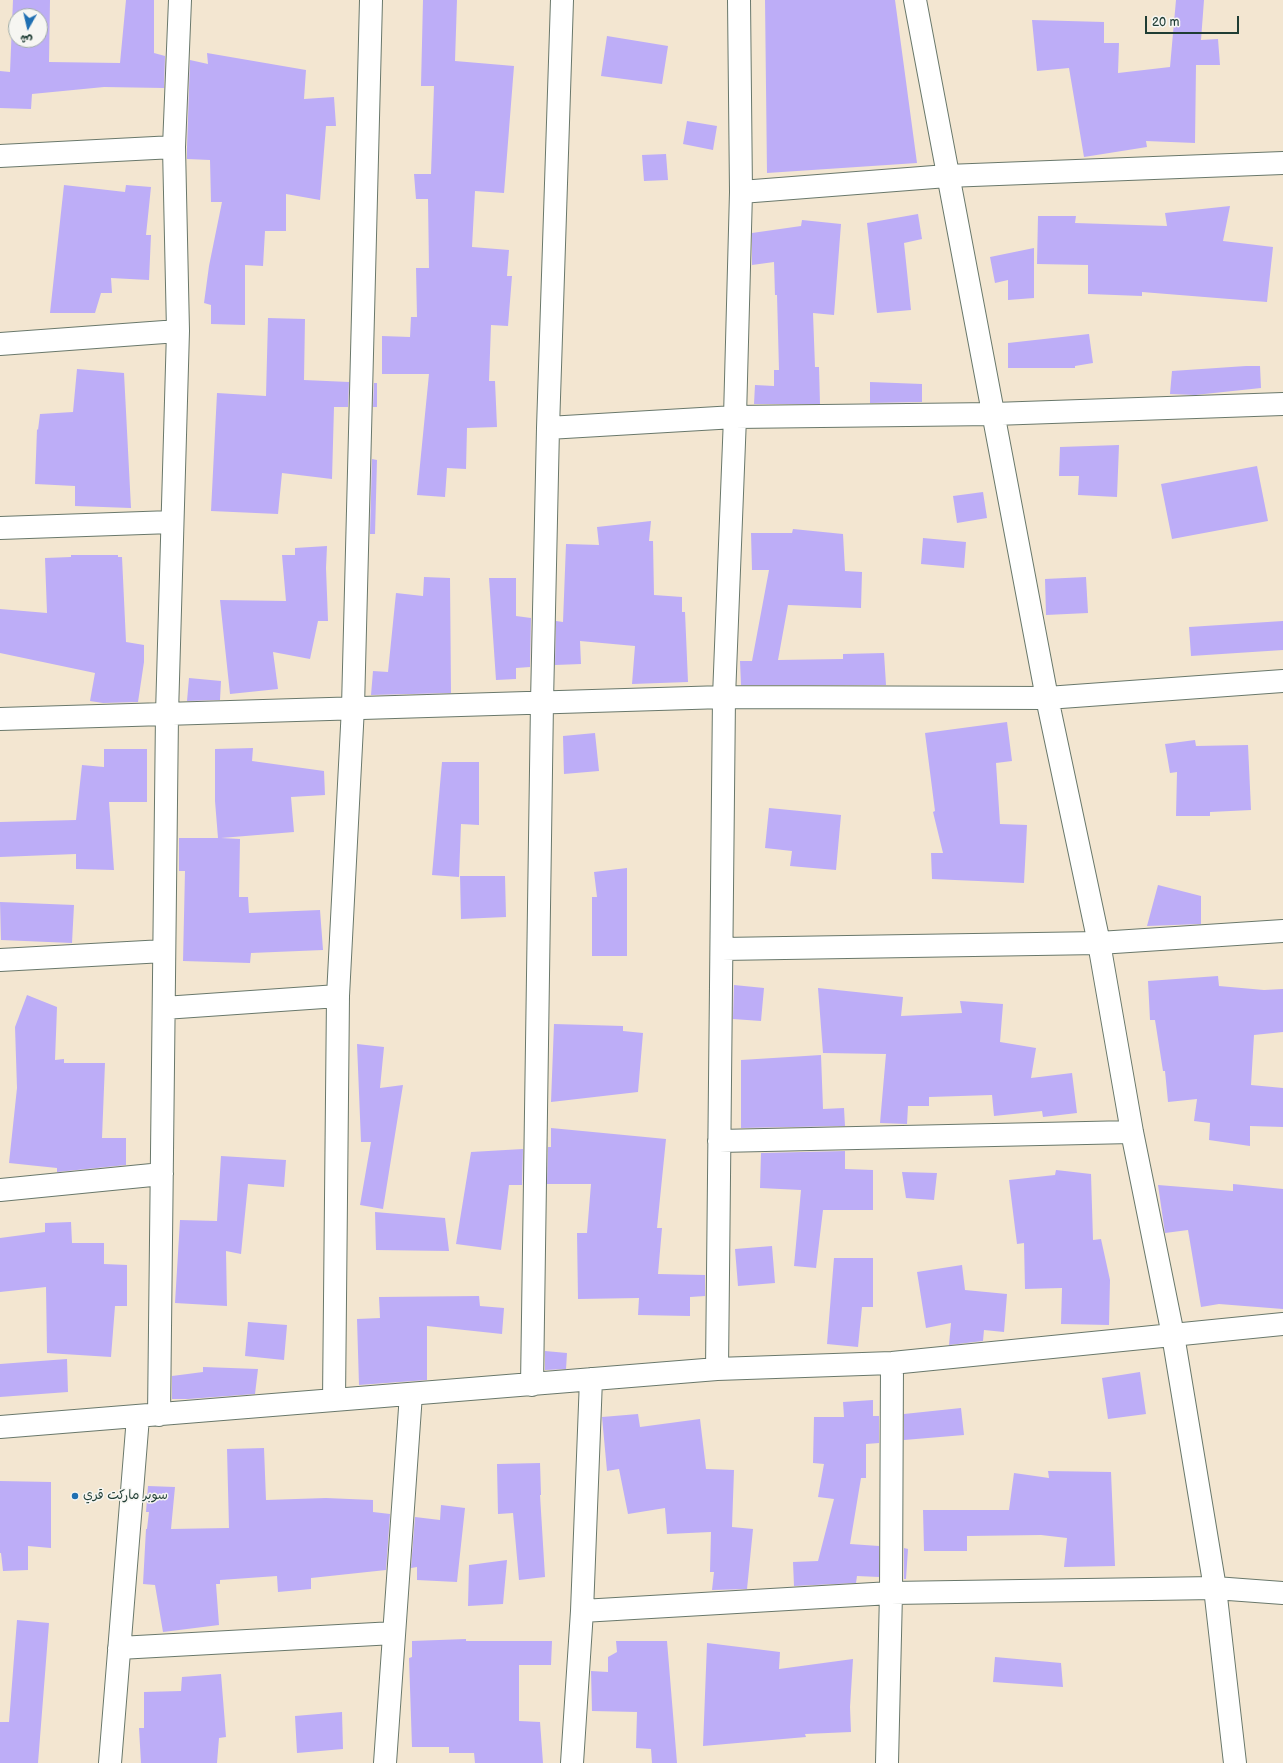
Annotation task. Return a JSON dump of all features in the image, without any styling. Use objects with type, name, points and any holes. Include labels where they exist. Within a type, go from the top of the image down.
[{"type":"street","points":[[110,1763],[119,1648],[148,1416],[162,1174],[167,714],[178,331],[174,147],[180,0]]},
{"type":"street","points":[[334,1400],[338,996],[353,707],[371,0]]},
{"type":"street","points":[[532,1385],[542,702],[548,428],[562,0]]},
{"type":"street","points":[[717,1369],[724,697],[735,417],[741,192],[739,0]]},
{"type":"street","points":[[914,0],[1047,698],[1099,943],[1132,1132],[1173,1335],[1215,1588],[1235,1763]]},
{"type":"street","points":[[0,156],[174,147]]},
{"type":"street","points":[[741,192],[947,176],[1283,163]]},
{"type":"street","points":[[0,344],[178,331]]},
{"type":"street","points":[[548,428],[735,417],[994,414],[1283,404]]},
{"type":"street","points":[[0,528],[172,522]]},
{"type":"street","points":[[0,719],[353,707],[724,697],[1047,698],[1283,681]]},
{"type":"street","points":[[722,949],[1099,943],[1283,931]]},
{"type":"street","points":[[0,960],[164,951]]},
{"type":"street","points":[[164,1008],[338,996]]},
{"type":"street","points":[[719,1141],[1132,1132]]},
{"type":"street","points":[[0,1190],[162,1174]]},
{"type":"street","points":[[0,1427],[717,1369],[892,1363],[1283,1324]]},
{"type":"street","points":[[887,1763],[891,1593],[892,1363]]},
{"type":"street","points":[[572,1763],[582,1611],[591,1379]]},
{"type":"street","points":[[385,1763],[411,1394]]},
{"type":"street","points":[[582,1611],[891,1593],[1215,1588],[1283,1593]]},
{"type":"street","points":[[119,1648],[394,1633]]},
{"type":"building","points":[[13,0],[50,0],[49,62],[120,63],[126,0],[154,0],[154,53],[165,56],[164,88],[104,87],[32,94],[31,109],[0,108],[0,71],[10,72],[11,48],[48,48],[48,8],[13,8]]},
{"type":"building","points":[[423,0],[457,0],[455,61],[514,66],[504,193],[475,191],[472,247],[509,250],[507,276],[512,276],[508,326],[491,325],[489,381],[495,381],[497,427],[467,428],[466,469],[447,468],[445,497],[417,495],[429,374],[382,374],[382,336],[410,337],[411,317],[417,317],[416,268],[429,268],[428,199],[416,199],[414,174],[431,174],[434,86],[421,86]]},
{"type":"building","points":[[765,0],[895,0],[917,163],[767,173]]},
{"type":"building","points":[[1176,0],[1204,0],[1201,40],[1218,39],[1220,65],[1196,65],[1195,143],[1146,141],[1147,147],[1084,157],[1069,68],[1037,71],[1032,20],[1104,22],[1104,43],[1119,43],[1118,73],[1170,67]]},
{"type":"building","points":[[607,36],[668,46],[662,84],[601,76]]},
{"type":"building","points":[[207,53],[306,70],[304,99],[334,97],[336,126],[326,126],[320,200],[286,194],[286,231],[265,231],[263,266],[245,265],[245,325],[211,324],[211,305],[204,303],[209,266],[222,202],[211,202],[210,160],[187,159],[187,147],[190,60],[208,64]]},
{"type":"building","points":[[687,121],[717,126],[713,150],[683,144]]},
{"type":"building","points":[[666,154],[668,180],[644,181],[642,155]]},
{"type":"building","points":[[64,185],[125,192],[126,185],[151,187],[146,235],[151,235],[149,280],[111,278],[112,293],[101,293],[95,313],[50,313]]},
{"type":"building","points":[[1230,206],[1223,241],[1273,247],[1267,302],[1142,292],[1142,296],[1088,294],[1088,265],[1037,264],[1038,216],[1076,216],[1075,223],[1167,226],[1165,213]]},
{"type":"building","points":[[918,214],[922,239],[904,243],[911,310],[877,313],[867,223]]},
{"type":"building","points":[[802,220],[841,224],[834,315],[813,313],[815,367],[819,367],[820,404],[754,404],[755,385],[774,386],[774,370],[779,370],[777,295],[775,295],[774,262],[752,265],[752,233],[801,226]]},
{"type":"building","points":[[1034,248],[1034,298],[1008,300],[1008,280],[995,283],[990,257]]},
{"type":"building","points":[[268,318],[305,319],[304,380],[349,382],[348,407],[334,407],[332,479],[282,473],[278,514],[211,511],[217,393],[266,396]]},
{"type":"building","points":[[1089,334],[1093,363],[1075,366],[1075,368],[1008,368],[1008,343]]},
{"type":"building","points":[[1260,366],[1261,388],[1195,395],[1170,394],[1172,371]]},
{"type":"building","points":[[77,369],[124,373],[131,508],[75,506],[75,486],[35,484],[37,429],[38,430],[40,414],[73,412]]},
{"type":"building","points":[[870,382],[922,384],[922,402],[870,403]]},
{"type":"building","points":[[374,383],[377,383],[377,407],[373,407]]},
{"type":"building","points":[[1119,445],[1117,497],[1078,495],[1079,476],[1059,476],[1060,447]]},
{"type":"building","points":[[372,459],[377,460],[375,534],[370,534]]},
{"type":"building","points":[[1257,466],[1268,521],[1172,539],[1161,484]]},
{"type":"building","points":[[983,492],[987,518],[957,523],[953,496]]},
{"type":"building","points":[[651,521],[649,541],[653,541],[654,595],[682,597],[682,612],[685,612],[688,682],[632,684],[635,646],[580,641],[581,664],[555,665],[556,621],[563,622],[566,544],[599,545],[597,527]]},
{"type":"building","points":[[793,529],[843,534],[845,571],[862,572],[861,608],[788,605],[778,660],[843,659],[843,654],[884,653],[886,685],[741,685],[740,661],[752,661],[769,570],[752,570],[751,533],[792,533]]},
{"type":"building","points":[[923,538],[966,542],[964,568],[921,564]]},
{"type":"building","points":[[327,546],[326,568],[328,621],[318,621],[310,659],[273,652],[278,689],[230,694],[220,600],[286,601],[282,555],[295,555],[295,548]]},
{"type":"building","points":[[71,555],[118,555],[118,557],[122,557],[126,642],[144,645],[144,662],[138,702],[103,703],[90,701],[95,673],[0,653],[0,609],[47,613],[45,558],[71,557]]},
{"type":"building","points":[[424,577],[450,578],[451,693],[371,695],[373,671],[388,672],[396,593],[423,596]]},
{"type":"building","points":[[1086,577],[1088,613],[1046,615],[1045,579]]},
{"type":"building","points":[[489,578],[516,578],[516,616],[531,618],[530,667],[516,668],[516,679],[496,680]]},
{"type":"building","points":[[1283,621],[1283,650],[1191,656],[1189,627]]},
{"type":"building","points":[[189,678],[221,681],[220,700],[187,701]]},
{"type":"building","points":[[1007,722],[1012,761],[996,763],[1000,824],[1027,825],[1024,883],[932,879],[931,853],[943,853],[933,812],[935,811],[925,733]]},
{"type":"building","points":[[595,733],[599,771],[564,774],[563,736]]},
{"type":"building","points":[[1195,740],[1196,746],[1248,745],[1251,810],[1210,812],[1210,816],[1176,816],[1177,772],[1170,773],[1165,744]]},
{"type":"building","points":[[253,748],[252,761],[324,771],[325,795],[291,797],[294,832],[221,838],[240,839],[239,897],[248,897],[249,913],[320,910],[323,950],[251,953],[250,963],[183,961],[185,871],[179,871],[179,838],[218,838],[215,801],[215,749]]},
{"type":"building","points":[[104,749],[147,749],[147,802],[109,802],[114,870],[76,869],[76,854],[0,857],[0,822],[76,820],[82,765],[104,767]]},
{"type":"building","points":[[442,762],[479,762],[479,825],[461,824],[459,877],[432,875]]},
{"type":"building","points":[[769,808],[841,815],[836,870],[790,866],[792,851],[765,848]]},
{"type":"building","points":[[627,868],[627,956],[592,956],[592,897],[597,897],[594,872]]},
{"type":"building","points":[[460,876],[505,876],[506,917],[461,919]]},
{"type":"building","points":[[1158,885],[1201,896],[1201,924],[1147,926]]},
{"type":"building","points":[[0,902],[74,905],[72,943],[1,940]]},
{"type":"building","points":[[1218,976],[1219,986],[1264,990],[1283,989],[1283,1032],[1254,1035],[1251,1085],[1283,1088],[1283,1127],[1250,1126],[1250,1146],[1209,1140],[1210,1123],[1194,1121],[1197,1099],[1168,1102],[1165,1071],[1163,1071],[1155,1020],[1150,1020],[1148,981]]},
{"type":"building","points":[[734,985],[764,988],[761,1021],[733,1019]]},
{"type":"building","points":[[818,988],[903,997],[901,1016],[962,1013],[960,1001],[1003,1004],[1000,1042],[1036,1048],[1031,1078],[1072,1073],[1077,1113],[1043,1117],[1042,1111],[994,1116],[992,1095],[929,1097],[929,1106],[908,1106],[907,1124],[880,1123],[886,1054],[823,1053]]},
{"type":"building","points":[[27,995],[57,1007],[55,1060],[64,1059],[64,1063],[105,1063],[102,1138],[126,1138],[126,1165],[57,1172],[57,1168],[9,1163],[17,1088],[15,1027]]},
{"type":"building","points":[[554,1024],[623,1026],[623,1031],[643,1033],[638,1092],[551,1102]]},
{"type":"building","points":[[357,1044],[384,1047],[380,1088],[403,1085],[383,1209],[360,1205],[371,1142],[361,1142]]},
{"type":"building","points":[[821,1055],[823,1109],[844,1108],[845,1126],[741,1128],[741,1060]]},
{"type":"building","points":[[551,1128],[666,1139],[657,1228],[662,1228],[658,1274],[705,1275],[705,1296],[690,1297],[690,1316],[638,1315],[639,1298],[578,1299],[577,1233],[587,1233],[591,1184],[547,1184],[548,1147],[551,1147]]},
{"type":"building","points":[[523,1149],[522,1185],[509,1185],[501,1250],[456,1244],[471,1152]]},
{"type":"building","points":[[845,1151],[845,1169],[873,1170],[873,1210],[823,1210],[816,1268],[794,1266],[801,1190],[760,1188],[761,1153]]},
{"type":"building","points":[[221,1156],[286,1160],[284,1187],[248,1184],[241,1254],[226,1251],[227,1306],[175,1303],[180,1220],[217,1221]]},
{"type":"building","points":[[1056,1170],[1091,1174],[1093,1240],[1101,1239],[1110,1280],[1109,1325],[1061,1324],[1062,1288],[1025,1289],[1024,1243],[1017,1244],[1009,1180],[1055,1175]]},
{"type":"building","points":[[902,1172],[937,1173],[934,1200],[906,1198]]},
{"type":"building","points":[[1233,1184],[1283,1189],[1283,1309],[1219,1304],[1201,1307],[1188,1230],[1165,1233],[1158,1185],[1233,1191]]},
{"type":"building","points":[[375,1212],[445,1218],[449,1251],[376,1250]]},
{"type":"building","points":[[71,1222],[72,1243],[104,1243],[104,1264],[127,1265],[127,1306],[115,1306],[111,1357],[47,1353],[46,1287],[0,1292],[0,1238],[45,1232],[45,1223]]},
{"type":"building","points":[[772,1246],[775,1283],[738,1286],[735,1249]]},
{"type":"building","points":[[834,1258],[873,1258],[873,1307],[862,1307],[858,1347],[827,1344]]},
{"type":"building","points":[[962,1265],[965,1290],[1007,1294],[1004,1332],[984,1330],[983,1341],[949,1345],[951,1323],[926,1328],[917,1272]]},
{"type":"building","points":[[479,1296],[480,1306],[504,1308],[502,1334],[427,1326],[427,1380],[359,1385],[357,1319],[380,1318],[379,1297]]},
{"type":"building","points":[[248,1322],[287,1325],[284,1360],[245,1356]]},
{"type":"building","points":[[545,1351],[567,1353],[566,1369],[545,1370]]},
{"type":"building","points":[[67,1359],[68,1392],[0,1397],[0,1364]]},
{"type":"building","points":[[203,1367],[258,1369],[255,1394],[172,1399],[172,1376],[203,1372]]},
{"type":"building","points":[[1140,1372],[1146,1414],[1108,1419],[1102,1378]]},
{"type":"building","points":[[873,1400],[873,1416],[879,1416],[879,1443],[866,1444],[866,1478],[861,1478],[850,1544],[879,1546],[879,1577],[857,1576],[856,1583],[794,1586],[793,1562],[818,1561],[834,1499],[818,1497],[824,1464],[813,1463],[814,1417],[844,1417],[843,1402]]},
{"type":"building","points":[[961,1408],[964,1435],[904,1440],[904,1414]]},
{"type":"building","points":[[638,1414],[640,1427],[700,1419],[706,1469],[734,1470],[732,1527],[753,1529],[747,1589],[712,1590],[714,1572],[710,1572],[711,1532],[667,1534],[665,1508],[628,1514],[619,1469],[607,1471],[602,1417]]},
{"type":"building","points":[[264,1448],[266,1500],[326,1498],[373,1500],[373,1512],[390,1514],[386,1570],[311,1578],[311,1589],[278,1592],[277,1576],[220,1580],[220,1584],[216,1584],[219,1625],[163,1632],[155,1585],[143,1584],[146,1529],[149,1512],[146,1512],[148,1486],[175,1487],[171,1529],[229,1528],[227,1449]]},
{"type":"building","points":[[540,1463],[540,1495],[545,1577],[519,1580],[513,1513],[498,1514],[497,1464]]},
{"type":"building","points":[[1048,1471],[1111,1472],[1115,1566],[1064,1567],[1067,1538],[1041,1535],[967,1536],[967,1551],[924,1551],[923,1510],[1009,1510],[1014,1473],[1049,1478]]},
{"type":"building","points":[[0,1481],[51,1482],[51,1548],[28,1546],[28,1570],[3,1571],[0,1553]]},
{"type":"building","points":[[441,1505],[465,1508],[457,1582],[417,1580],[417,1567],[411,1568],[415,1517],[440,1520]]},
{"type":"building","points":[[904,1548],[908,1549],[906,1579],[904,1579]]},
{"type":"building","points":[[507,1560],[503,1604],[468,1606],[469,1565]]},
{"type":"building","points":[[17,1620],[49,1623],[38,1763],[0,1763],[0,1722],[9,1722]]},
{"type":"building","points":[[466,1639],[466,1641],[552,1641],[551,1665],[519,1665],[519,1721],[540,1722],[543,1763],[475,1763],[474,1753],[449,1753],[449,1747],[412,1747],[409,1658],[412,1657],[412,1641]]},
{"type":"building","points":[[616,1641],[667,1641],[677,1763],[652,1763],[651,1749],[636,1748],[637,1712],[592,1711],[591,1671],[608,1672],[608,1657],[617,1652]]},
{"type":"building","points":[[707,1643],[780,1652],[779,1669],[853,1659],[850,1707],[851,1732],[805,1734],[806,1737],[703,1746]]},
{"type":"building","points":[[995,1657],[1061,1663],[1063,1687],[993,1682]]},
{"type":"building","points":[[221,1674],[226,1737],[219,1738],[217,1763],[141,1763],[139,1728],[144,1728],[144,1692],[181,1691],[182,1677]]},
{"type":"building","points":[[342,1712],[343,1749],[297,1753],[295,1716]]},
{"type":"place","name":"سوبر ماركت قري","points":[[75,1496]]}]
